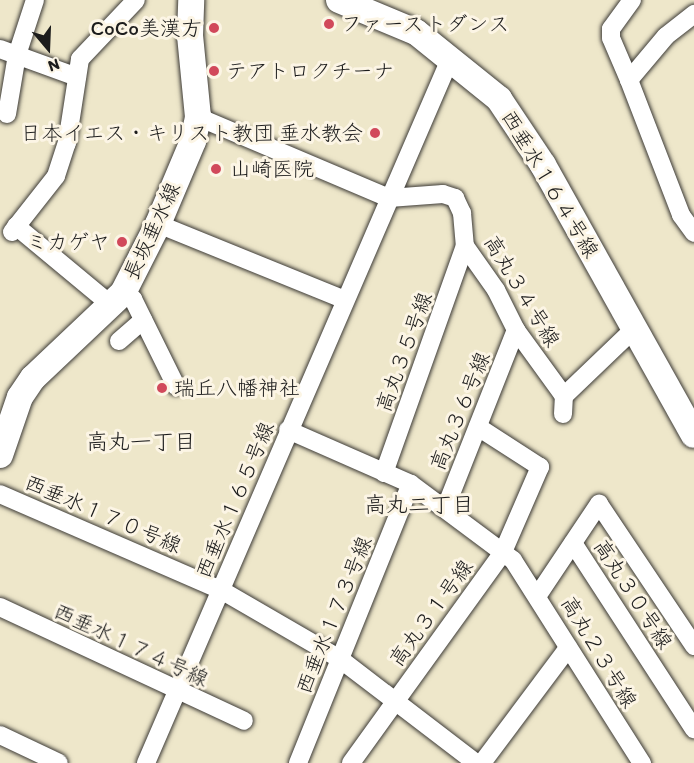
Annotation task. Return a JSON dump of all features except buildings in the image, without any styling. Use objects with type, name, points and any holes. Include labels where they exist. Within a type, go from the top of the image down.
[{"type":"street","points":[[7,114],[8,52],[35,0]]},
{"type":"street","name":"長坂垂水線","points":[[0,455],[20,398],[33,378],[117,299],[158,224],[193,141],[198,117],[190,36],[191,0]]},
{"type":"street","name":"西垂水１６４号線","points":[[339,0],[416,32],[451,57],[499,99],[543,165],[694,435]]},
{"type":"street","points":[[632,0],[611,28],[611,38],[681,215],[694,232]]},
{"type":"street","points":[[125,4],[80,59],[67,143],[56,176],[14,229],[117,299],[133,299],[176,386]]},
{"type":"street","points":[[629,80],[666,36],[694,14]]},
{"type":"street","points":[[8,52],[77,77]]},
{"type":"street","name":"西垂水１６５号線","points":[[146,763],[451,57]]},
{"type":"street","points":[[198,117],[389,198]]},
{"type":"street","name":"高丸３４号線","points":[[389,198],[443,195],[455,198],[462,213],[465,246],[496,290],[516,330],[564,396]]},
{"type":"street","points":[[158,224],[345,300]]},
{"type":"street","name":"高丸３５号線","points":[[384,473],[465,246]]},
{"type":"street","points":[[119,340],[143,320]]},
{"type":"street","points":[[563,414],[564,396],[635,328]]},
{"type":"street","name":"高丸３６号線","points":[[445,509],[516,330]]},
{"type":"street","name":"高丸３１号線","points":[[351,763],[502,552],[540,467],[478,427]]},
{"type":"street","points":[[288,430],[411,484],[513,560],[538,595]]},
{"type":"street","name":"西垂水１７３号線","points":[[298,763],[411,484]]},
{"type":"street","name":"西垂水１７０号線","points":[[0,494],[221,590],[340,659],[476,763]]},
{"type":"street","name":"高丸２３号線","points":[[642,763],[568,648],[538,595],[598,504],[694,646]]},
{"type":"street","name":"高丸３０号線","points":[[573,543],[694,729]]},
{"type":"street","name":"西垂水１７４号線","points":[[0,608],[177,693],[244,721]]},
{"type":"street","points":[[482,763],[568,648]]},
{"type":"street","points":[[0,735],[59,763]]},
{"type":"place","name":"ファーストダンス","points":[[329,24]]},
{"type":"place","name":"CoCo美漢方","points":[[214,28]]},
{"type":"place","name":"テアトロクチーナ","points":[[214,71]]},
{"type":"place","name":"日本イエス・キリスト教団 垂水教会","points":[[375,133]]},
{"type":"place","name":"山崎医院","points":[[216,169]]},
{"type":"place","name":"ミカゲヤ","points":[[122,242]]},
{"type":"place","name":"瑞丘八幡神社","points":[[162,388]]},
{"type":"district","name":"高丸一丁目","points":[[141,442]]},
{"type":"district","name":"高丸二丁目","points":[[419,505]]}]
